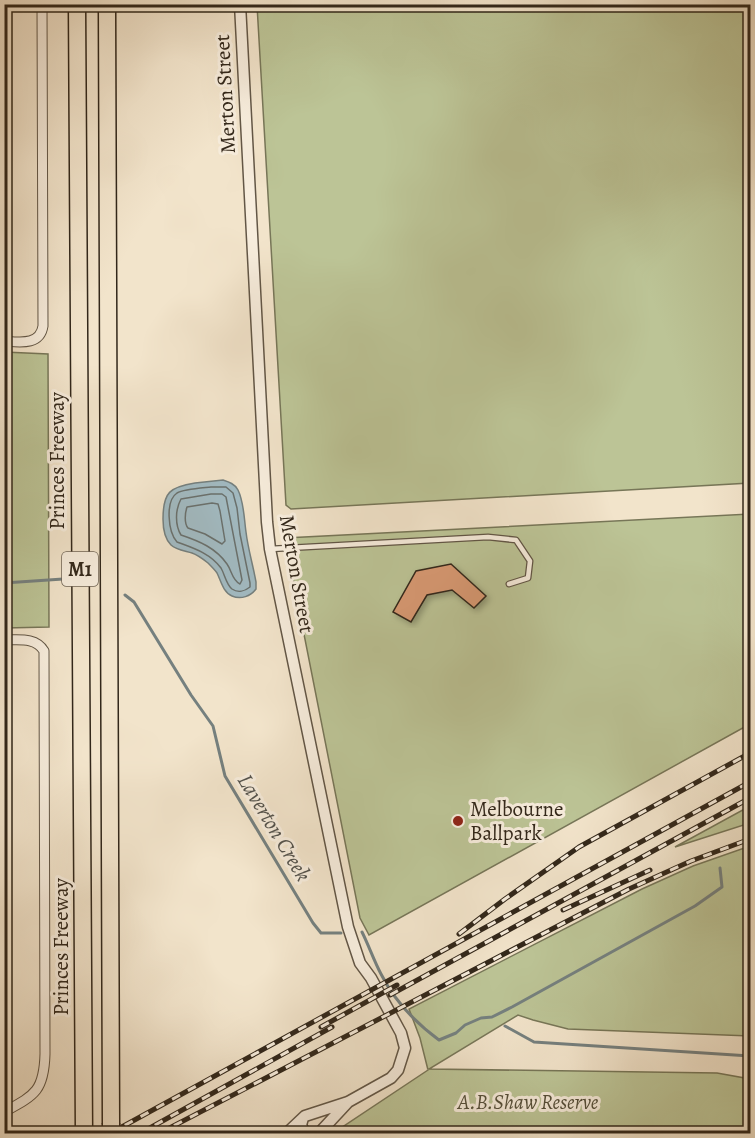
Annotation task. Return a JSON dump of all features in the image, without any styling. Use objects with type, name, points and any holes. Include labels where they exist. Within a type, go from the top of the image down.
[{"type":"highway","name":"Princes Freeway","points":[[77,4],[84,1134]]},
{"type":"highway","name":"M1","points":[[107,4],[111,1128]]},
{"type":"street","points":[[4,341],[34,340],[41,334],[43,326],[42,4]]},
{"type":"street","name":"Merton Street","points":[[240,4],[270,549],[346,920],[360,963],[371,978],[401,1033],[405,1048],[398,1070],[391,1078],[348,1102],[308,1116]]},
{"type":"street","points":[[4,640],[25,640],[38,643],[44,651],[45,1030],[45,1068],[38,1089],[27,1100],[4,1112]]},
{"type":"street","name":"Merton Street","points":[[321,1132],[348,1102]]},
{"type":"street","points":[[286,1134],[308,1116],[316,1114],[322,1119],[321,1132]]},
{"type":"street","points":[[305,1134],[300,1125],[308,1116]]},
{"type":"lane","points":[[270,549],[488,537],[516,540],[530,561],[528,578],[509,584]]},
{"type":"green space","points":[[257,5],[750,5],[750,483],[291,509],[286,505]]},
{"type":"green space","points":[[4,352],[48,354],[49,627],[5,628]]},
{"type":"green space","name":"Melbourne Ballpark","points":[[750,514],[750,724],[369,935],[360,918],[285,538]]},
{"type":"green space","points":[[750,806],[750,823],[675,847]]},
{"type":"green space","name":"A.B.Shaw Reserve","points":[[750,846],[750,1036],[568,1029],[518,1015],[429,1069],[717,1073],[750,1079],[750,1133],[335,1133],[428,1070],[420,1038],[409,1009],[642,889],[693,866]]},
{"type":"water","points":[[223,480],[235,486],[240,495],[256,582],[256,589],[242,597],[235,597],[226,592],[216,572],[208,563],[194,554],[171,545],[164,529],[164,503],[170,492],[186,485]]},
{"type":"building","points":[[451,564],[486,596],[474,608],[452,590],[427,595],[411,622],[393,612],[416,571]]},
{"type":"waterway","name":"Laverton Creek","points":[[4,583],[63,579]]},
{"type":"waterway","name":"Laverton Creek","points":[[125,595],[134,602],[191,695],[213,726],[225,776],[313,923],[321,933],[341,933]]},
{"type":"waterway","points":[[362,932],[378,969],[392,993],[414,1019],[439,1040],[456,1033],[465,1025],[481,1018],[492,1017],[512,1007],[695,906],[722,887],[720,868]]},
{"type":"waterway","name":"Laverton Creek","points":[[505,1026],[534,1042],[750,1056]]},
{"type":"railway","points":[[459,934],[579,847],[750,753]]},
{"type":"railway","points":[[109,1134],[750,782]]},
{"type":"railway","points":[[390,995],[750,798]]},
{"type":"railway","points":[[158,1134],[629,889],[691,861],[750,839]]},
{"type":"railway","points":[[563,910],[650,870]]},
{"type":"railway","points":[[321,1027],[397,985]]},
{"type":"railway","points":[[139,1134],[332,1027]]},
{"type":"place","name":"Melbourne Ballpark","points":[[458,821]]}]
